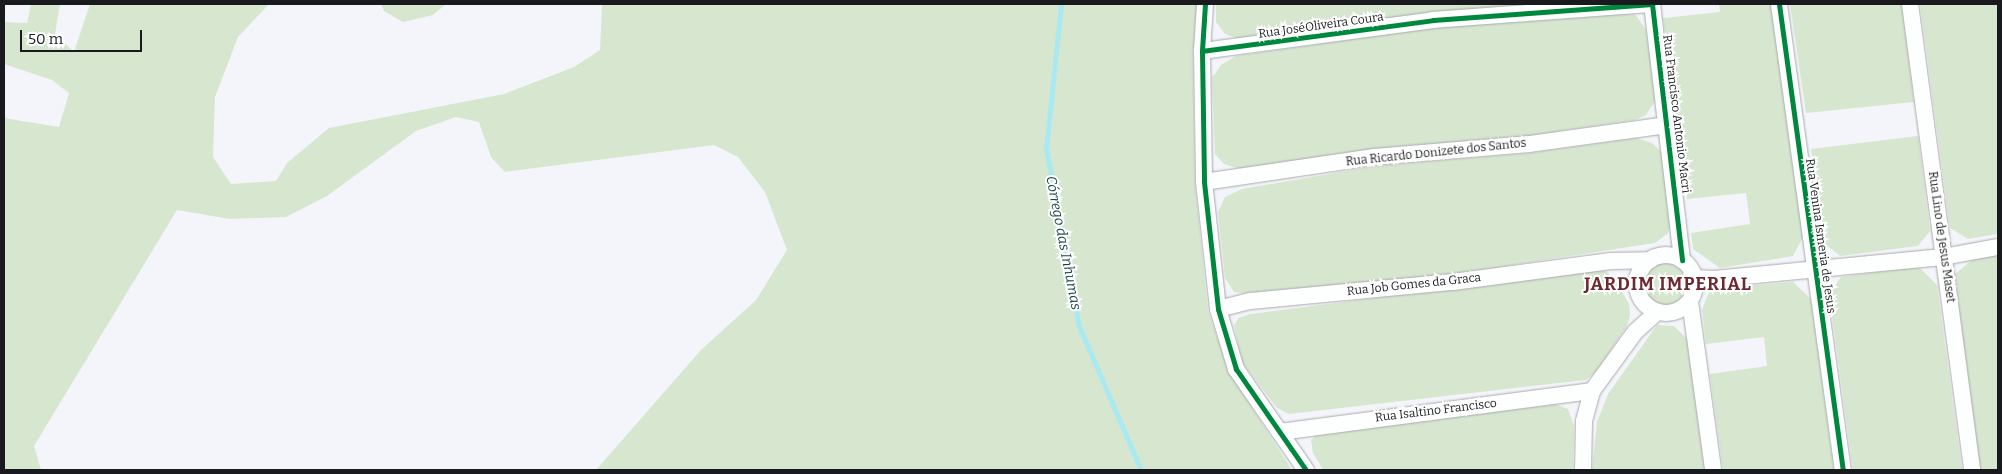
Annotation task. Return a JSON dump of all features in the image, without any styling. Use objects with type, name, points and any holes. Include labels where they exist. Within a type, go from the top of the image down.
[{"type":"street","points":[[1205,4],[1202,51],[1204,182],[1218,309],[1236,369],[1306,470]]},
{"type":"street","name":"Rua JoséOliveira Coura","points":[[1202,51],[1433,20],[1652,4]]},
{"type":"street","name":"Rua Francisco Antonio Macri","points":[[1652,4],[1679,227],[1677,258]]},
{"type":"street","name":"Rua Venina Ismeria de Jesus","points":[[1779,4],[1843,470]]},
{"type":"street","name":"Rua Lino de Jesus Maset","points":[[1910,4],[1972,470]]},
{"type":"street","name":"Rua Ricardo Donizete dos Santos","points":[[1204,182],[1374,157],[1529,144],[1667,125]]},
{"type":"street","points":[[1713,470],[1690,293],[1677,258],[1645,266],[1638,290],[1652,309],[1674,312],[1690,293],[1714,279],[1944,256],[1998,247]]},
{"type":"street","name":"Rua Job Gomes da Graca","points":[[1218,309],[1251,301],[1453,282],[1611,261],[1645,266]]},
{"type":"street","points":[[1583,470],[1584,421],[1592,391],[1652,309]]},
{"type":"street","name":"Rua Isaltino Francisco","points":[[1280,432],[1592,391]]},
{"type":"green space","points":[[31,4],[60,4],[55,34],[74,52],[90,4],[269,4],[238,37],[215,97],[213,157],[231,184],[276,181],[287,163],[329,128],[504,94],[574,67],[600,50],[602,4],[1200,4],[1193,52],[1195,185],[1208,311],[1230,373],[1292,470],[596,470],[701,350],[756,300],[787,250],[765,192],[738,157],[714,145],[505,172],[491,157],[479,122],[456,117],[416,131],[327,196],[286,217],[230,219],[177,210],[34,446],[41,470],[4,470],[4,118],[59,127],[69,93],[52,80],[4,64],[4,22],[27,23]]},
{"type":"green space","points":[[381,4],[446,4],[433,15],[403,22],[384,11]]},
{"type":"green space","points":[[1216,4],[1534,4],[1435,12],[1241,40],[1225,34],[1216,22]]},
{"type":"green space","points":[[1719,4],[1771,4],[1803,237],[1793,256],[1720,268],[1693,249],[1691,233],[1750,224],[1746,193],[1687,199],[1663,18],[1720,12]]},
{"type":"green space","points":[[1790,4],[1902,4],[1914,102],[1806,113]]},
{"type":"green space","points":[[1920,4],[1998,4],[1998,234],[1968,239],[1950,228]]},
{"type":"green space","points":[[1617,14],[1636,15],[1646,30],[1656,100],[1646,115],[1635,120],[1527,136],[1240,169],[1224,164],[1215,154],[1212,78],[1221,65],[1236,56],[1431,28]]},
{"type":"green space","points":[[1918,136],[1930,231],[1918,246],[1840,256],[1824,243],[1811,149]]},
{"type":"green space","points":[[1637,138],[1652,143],[1662,152],[1673,223],[1667,234],[1655,243],[1452,274],[1250,294],[1234,292],[1225,278],[1218,212],[1225,197],[1242,189],[1375,166],[1529,153]]},
{"type":"green space","points":[[1998,253],[1998,470],[1979,470],[1955,274],[1977,256]]},
{"type":"green space","points":[[1662,263],[1670,263],[1682,269],[1688,285],[1682,301],[1670,307],[1662,307],[1650,301],[1644,289],[1644,281],[1650,269]]},
{"type":"green space","points":[[1918,266],[1937,285],[1962,470],[1853,470],[1829,293],[1841,277]]},
{"type":"green space","points":[[1591,270],[1606,271],[1616,281],[1629,304],[1630,315],[1627,326],[1597,371],[1586,380],[1289,414],[1277,408],[1242,362],[1234,325],[1239,318],[1250,314]]},
{"type":"green space","points":[[1793,282],[1811,299],[1834,470],[1723,470],[1710,374],[1767,366],[1764,337],[1706,344],[1702,310],[1709,291],[1721,288]]},
{"type":"green space","points":[[1657,325],[1674,326],[1690,342],[1706,470],[1592,470],[1597,422],[1608,394]]},
{"type":"green space","points":[[1555,404],[1568,409],[1574,426],[1573,470],[1323,470],[1313,453],[1311,440],[1318,434]]},
{"type":"waterway","name":"Córrego das Inhumas","points":[[1061,4],[1046,148],[1079,326],[1141,470]]},
{"type":"cycle path","points":[[1205,4],[1202,51],[1204,182],[1218,309],[1236,369],[1306,470]]},
{"type":"cycle path","points":[[1202,51],[1433,20],[1652,4],[1682,260]]},
{"type":"cycle path","points":[[1779,4],[1843,470]]},
{"type":"district","name":"JARDIM IMPERIAL","points":[[1668,284]]}]
